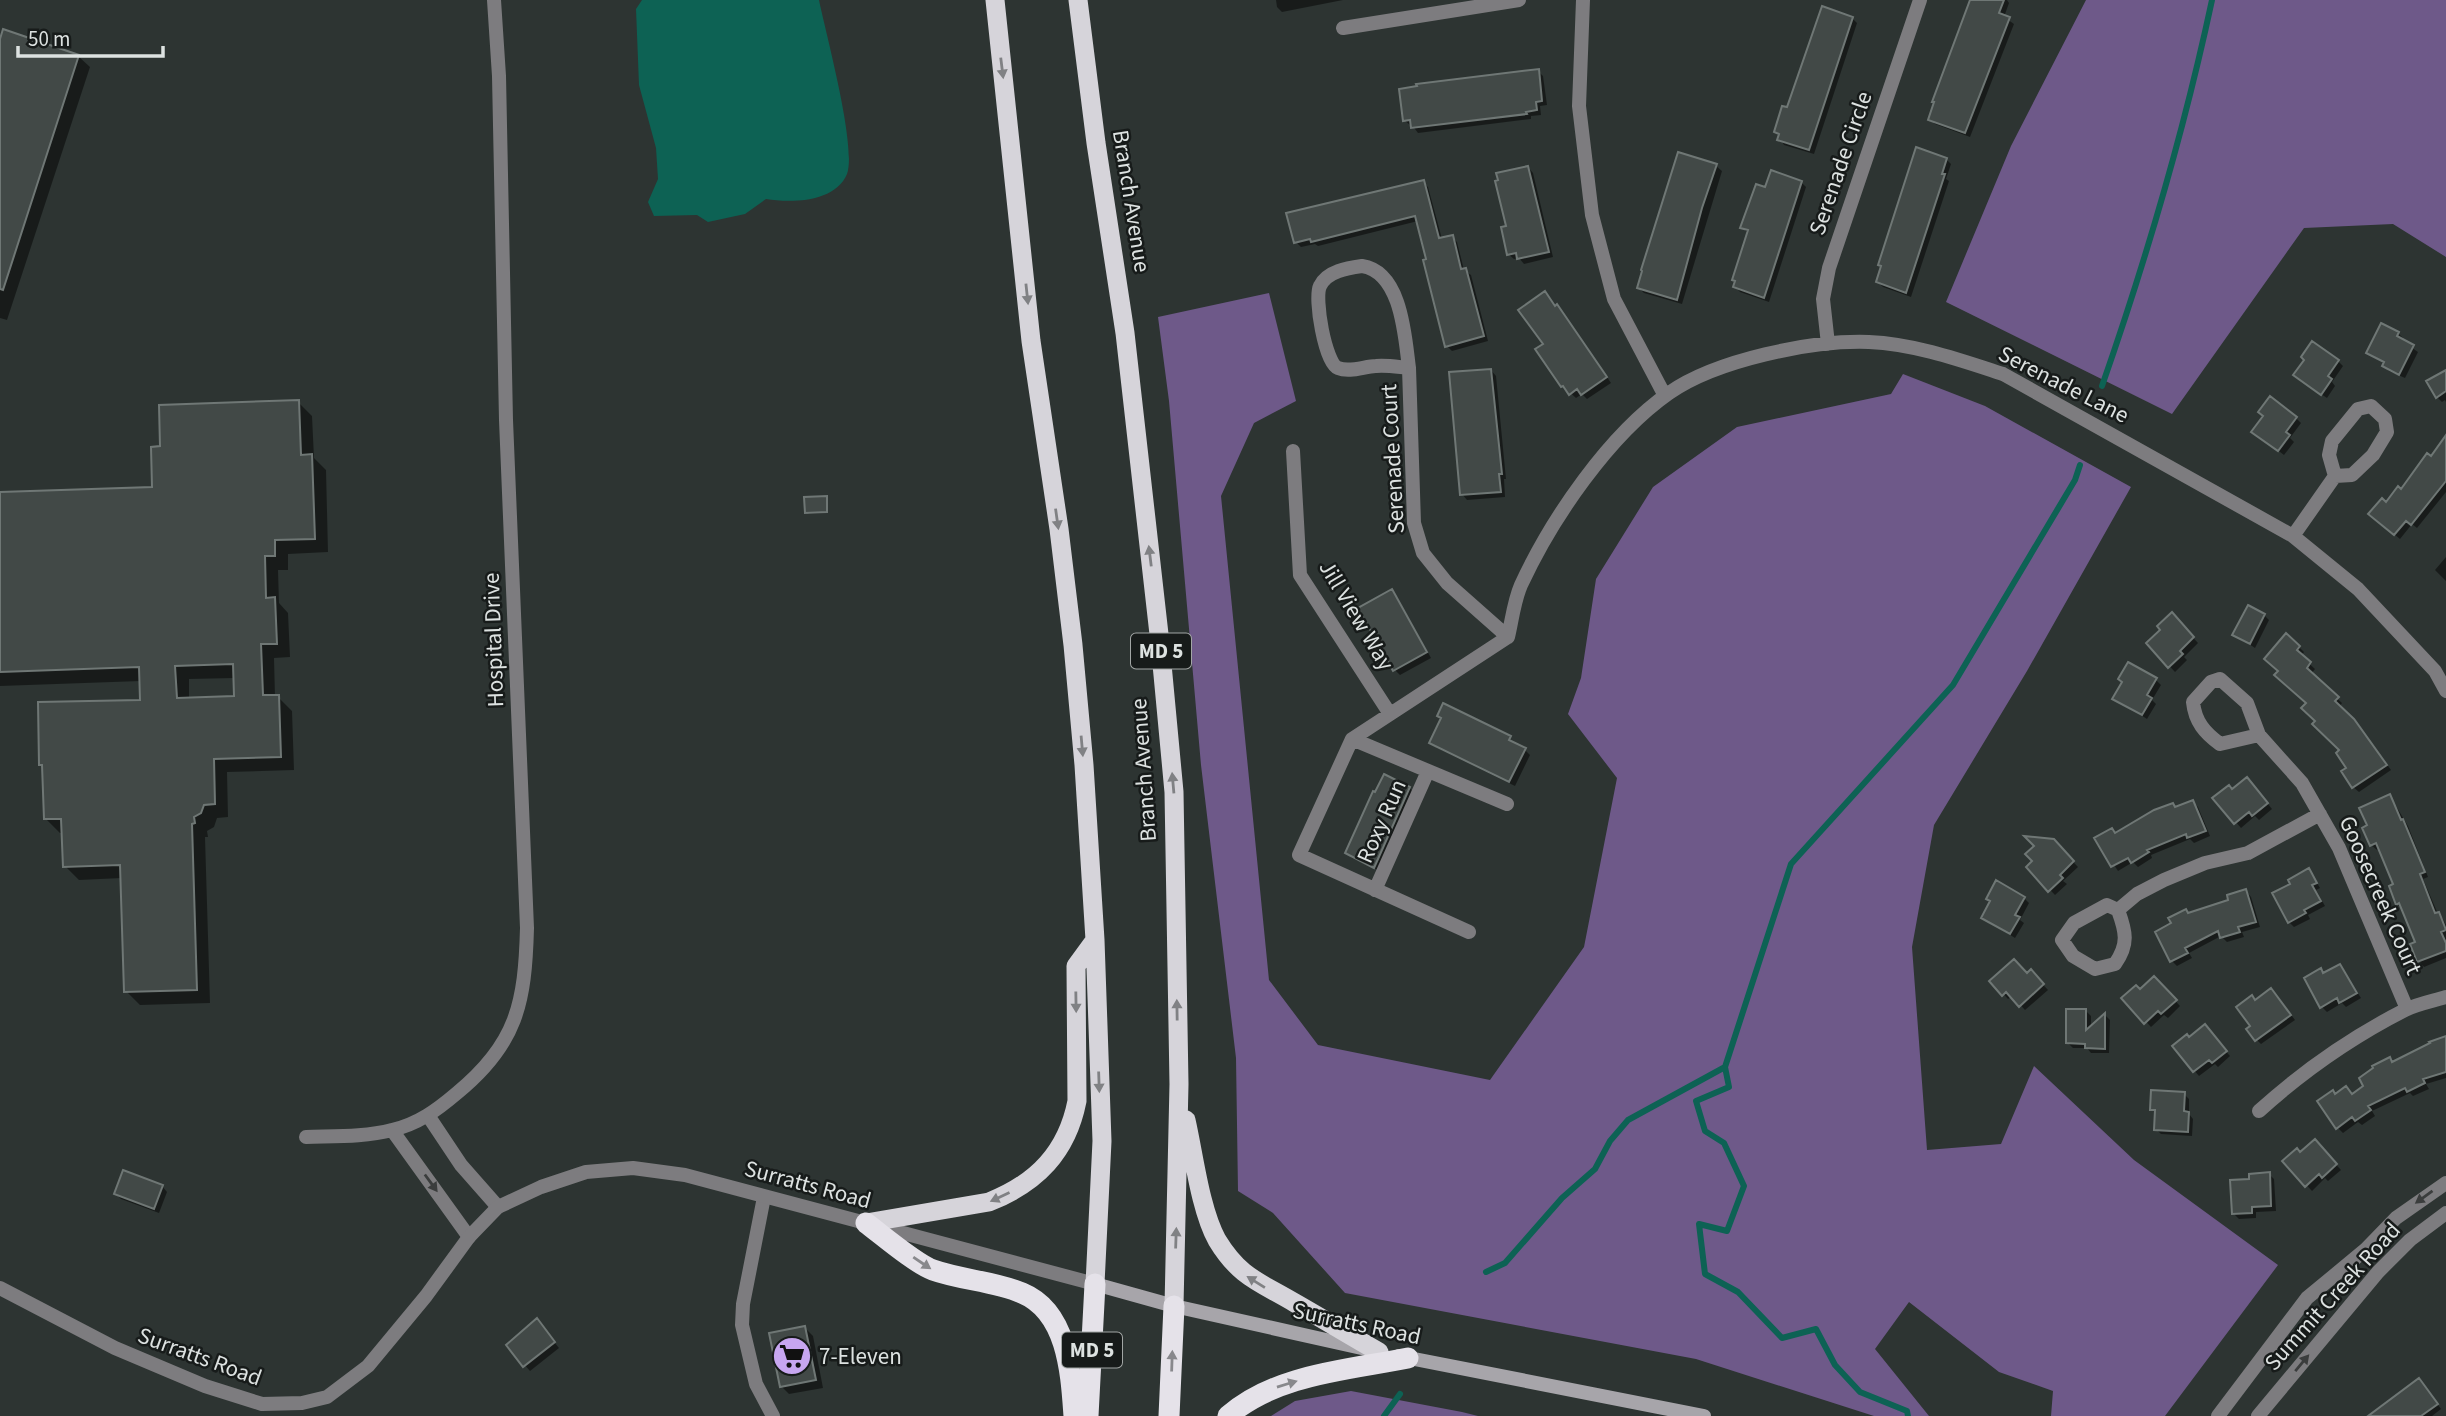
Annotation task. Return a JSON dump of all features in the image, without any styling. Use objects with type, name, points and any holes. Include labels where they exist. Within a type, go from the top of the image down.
[{"type":"highway","name":"MD 5","points":[[995,0],[1031,341],[1059,529],[1084,765],[1101,1141],[1088,1416]]},
{"type":"highway","name":"Branch Avenue","points":[[1078,0],[1125,333],[1174,792],[1179,1084],[1169,1416]]},
{"type":"highway","points":[[866,1223],[989,1202],[1005,1196],[1025,1183],[1058,1152],[1073,1122],[1077,1101],[1076,966],[1094,940]]},
{"type":"highway","points":[[1179,1084],[1207,1216],[1217,1239],[1231,1259],[1245,1275],[1258,1284],[1379,1352]]},
{"type":"highway","points":[[866,1223],[930,1269],[1022,1293],[1038,1302],[1056,1328],[1066,1351],[1071,1373],[1074,1416]]},
{"type":"highway","points":[[1228,1416],[1250,1398],[1282,1384],[1408,1358]]},
{"type":"main road","name":"Surratts Road","points":[[1095,1284],[1174,1306],[1379,1352],[1704,1416]]},
{"type":"street","name":"Hospital Drive","points":[[306,1137],[392,1130],[429,1116],[488,1065],[513,1026],[523,992],[527,942],[524,821],[506,407],[499,76],[494,0]]},
{"type":"street","points":[[1343,28],[1519,0]]},
{"type":"street","points":[[1583,0],[1579,106],[1592,215],[1614,299],[1665,396]]},
{"type":"street","name":"Serenade Circle","points":[[1828,344],[1823,299],[1829,268],[1920,0]]},
{"type":"street","name":"Serenade Court","points":[[1409,368],[1374,366],[1346,370],[1335,366],[1328,356],[1318,309],[1318,289],[1326,278],[1335,272],[1369,267],[1382,278],[1400,308],[1409,368],[1415,523],[1423,553],[1447,583],[1508,637]]},
{"type":"street","name":"Serenade Lane","points":[[1508,637],[1521,587],[1577,488],[1640,416],[1665,396],[1699,376],[1743,361],[1776,352],[1828,344],[1869,342],[1954,358],[2003,374],[2293,536],[2358,589],[2440,668],[2446,691]]},
{"type":"street","points":[[2371,406],[2385,419],[2387,432],[2373,455],[2353,475],[2335,476],[2329,455],[2332,441],[2357,409],[2371,406]]},
{"type":"street","name":"Jill View Way","points":[[1293,451],[1300,575],[1390,714]]},
{"type":"street","points":[[2293,536],[2335,476]]},
{"type":"street","points":[[1469,932],[1300,855],[1352,739],[1508,637]]},
{"type":"street","name":"Goosecreek Court","points":[[2259,735],[2220,744],[2207,734],[2194,716],[2193,702],[2211,682],[2220,679],[2247,703],[2259,735],[2302,783],[2339,848],[2407,1009]]},
{"type":"street","points":[[1352,739],[1507,804]]},
{"type":"street","name":"Roxy Run","points":[[1375,890],[1429,771]]},
{"type":"street","points":[[2119,910],[2137,894],[2164,880],[2205,863],[2248,853],[2320,814]]},
{"type":"street","points":[[2107,905],[2119,910],[2125,928],[2124,951],[2115,964],[2095,969],[2073,956],[2062,940],[2074,923],[2107,905]]},
{"type":"street","points":[[2259,1111],[2294,1079],[2407,1009],[2446,997]]},
{"type":"street","points":[[429,1116],[461,1165],[498,1207]]},
{"type":"street","points":[[392,1130],[469,1237]]},
{"type":"street","name":"Surratts Road","points":[[0,1288],[115,1348],[205,1386],[262,1404],[302,1403],[327,1397],[368,1366],[469,1237],[498,1207],[568,1177],[586,1172],[634,1168],[685,1175],[1095,1284]]},
{"type":"street","name":"Summit Creek Road","points":[[2218,1416],[2308,1298],[2365,1250],[2396,1218],[2446,1183]]},
{"type":"street","points":[[764,1197],[743,1304],[742,1325],[756,1384],[773,1416]]},
{"type":"street","name":"Summit Creek Road","points":[[2258,1416],[2378,1272],[2410,1240],[2446,1213]]},
{"type":"shaded area","points":[[642,0],[819,0],[848,140],[847,174],[841,184],[822,196],[787,201],[766,199],[745,214],[708,222],[697,215],[654,216],[648,202],[658,179],[656,148],[639,85],[636,9]]},
{"type":"shaded area","points":[[2086,0],[2446,0],[2446,257],[2393,224],[2304,228],[2172,414],[1946,302],[2011,146]]},
{"type":"shaded area","points":[[1269,293],[1296,401],[1254,423],[1221,496],[1269,980],[1318,1045],[1490,1080],[1584,947],[1617,778],[1568,714],[1581,678],[1596,579],[1653,487],[1737,427],[1891,394],[1903,374],[1985,406],[2131,487],[2027,671],[1934,825],[1912,947],[1927,1150],[2001,1144],[2034,1066],[2134,1160],[2278,1265],[2165,1416],[2051,1416],[2053,1391],[1999,1372],[1909,1302],[1875,1349],[1929,1416],[1874,1416],[1696,1359],[1345,1293],[1273,1213],[1238,1191],[1236,1058],[1201,765],[1169,401],[1158,317]]},
{"type":"shaded area","points":[[1351,1391],[1478,1416],[1271,1416],[1295,1401]]},
{"type":"building","points":[[1970,0],[2004,0],[1999,13],[2010,17],[1965,133],[1928,120],[1932,102]]},
{"type":"building","points":[[1822,6],[1853,17],[1809,150],[1777,140],[1779,134],[1774,132],[1782,106],[1787,107]]},
{"type":"building","points":[[3,29],[79,55],[3,290],[0,289],[0,39]]},
{"type":"building","points":[[1539,69],[1542,101],[1536,102],[1537,110],[1526,112],[1527,114],[1411,128],[1410,120],[1403,121],[1399,89],[1417,86],[1416,84]]},
{"type":"building","points":[[1916,147],[1947,158],[1942,174],[1945,174],[1906,293],[1876,282],[1881,266],[1878,265]]},
{"type":"building","points":[[1678,152],[1717,164],[1677,300],[1637,288]]},
{"type":"building","points":[[1528,166],[1549,252],[1517,259],[1516,253],[1507,255],[1501,227],[1506,226],[1495,181],[1498,180],[1496,173]]},
{"type":"building","points":[[1771,170],[1802,181],[1764,298],[1733,287],[1735,281],[1732,280],[1748,230],[1740,228],[1756,184],[1765,187]]},
{"type":"building","points":[[1424,180],[1439,238],[1453,235],[1461,269],[1466,268],[1484,336],[1445,347],[1415,216],[1311,242],[1310,239],[1294,243],[1286,213]]},
{"type":"building","points":[[1545,291],[1555,306],[1557,304],[1607,377],[1581,395],[1577,389],[1569,395],[1563,386],[1561,387],[1535,349],[1543,344],[1518,310]]},
{"type":"building","points":[[2381,323],[2399,332],[2397,336],[2414,345],[2399,375],[2382,366],[2384,362],[2366,353]]},
{"type":"building","points":[[2312,341],[2339,360],[2328,376],[2332,379],[2321,395],[2293,375],[2304,360],[2301,357]]},
{"type":"building","points":[[1491,369],[1502,474],[1499,474],[1501,492],[1460,495],[1449,372]]},
{"type":"building","points":[[2446,370],[2446,391],[2436,398],[2426,381]]},
{"type":"building","points":[[2270,396],[2297,417],[2286,432],[2290,435],[2278,451],[2251,432],[2263,416],[2258,412]]},
{"type":"building","points":[[299,400],[301,455],[312,454],[315,539],[275,540],[275,556],[265,556],[266,598],[275,597],[277,644],[261,644],[263,695],[279,695],[281,757],[214,759],[215,804],[204,805],[192,824],[197,990],[124,992],[120,865],[63,867],[61,819],[44,819],[42,765],[39,765],[38,702],[140,700],[139,667],[0,672],[0,492],[152,487],[151,447],[160,446],[159,405]],"holes":[[[233,664],[234,696],[177,698],[175,666]]]},
{"type":"building","points":[[2446,435],[2446,481],[2411,525],[2406,521],[2394,535],[2368,514],[2382,498],[2386,502],[2398,486],[2401,489],[2427,453],[2431,456]]},
{"type":"building","points":[[827,496],[827,512],[805,513],[804,497]]},
{"type":"building","points":[[1392,589],[1427,652],[1393,671],[1358,608]]},
{"type":"building","points":[[2248,605],[2265,614],[2250,644],[2232,635]]},
{"type":"building","points":[[2172,612],[2194,637],[2180,651],[2183,654],[2168,668],[2146,643],[2160,630],[2157,626]]},
{"type":"building","points":[[2286,633],[2300,646],[2297,650],[2311,662],[2307,668],[2339,697],[2335,701],[2354,719],[2387,765],[2352,788],[2341,771],[2346,768],[2336,753],[2339,750],[2312,724],[2315,721],[2301,708],[2306,703],[2274,675],[2278,671],[2264,659]]},
{"type":"building","points":[[2128,662],[2157,678],[2147,695],[2152,698],[2142,715],[2112,699],[2122,682],[2118,679]]},
{"type":"building","points":[[1443,703],[1511,736],[1509,740],[1526,748],[1509,782],[1429,743],[1441,718],[1437,716]]},
{"type":"building","points":[[1384,774],[1410,787],[1374,868],[1345,853],[1373,791],[1375,792]]},
{"type":"building","points":[[2247,777],[2268,803],[2252,816],[2249,812],[2234,824],[2212,798],[2229,785],[2232,789]]},
{"type":"building","points":[[2390,794],[2425,872],[2420,874],[2435,913],[2439,912],[2446,930],[2441,932],[2446,951],[2417,962],[2410,944],[2415,942],[2389,886],[2393,884],[2376,843],[2370,846],[2362,828],[2367,825],[2359,808]]},
{"type":"building","points":[[2193,800],[2206,831],[2187,838],[2186,834],[2147,850],[2149,852],[2131,863],[2128,858],[2111,867],[2094,838],[2112,828],[2115,833],[2154,810],[2173,803],[2175,807]]},
{"type":"building","points":[[2024,836],[2054,839],[2074,861],[2060,875],[2063,878],[2048,892],[2026,867],[2032,861],[2025,854],[2034,846]]},
{"type":"building","points":[[2309,868],[2317,883],[2312,885],[2321,901],[2288,923],[2272,893],[2290,884],[2288,880]]},
{"type":"building","points":[[1996,880],[2025,897],[2015,915],[2020,917],[2010,934],[1981,918],[1990,901],[1986,899]]},
{"type":"building","points":[[2246,889],[2256,922],[2238,927],[2240,932],[2220,938],[2218,931],[2185,948],[2188,953],[2170,962],[2155,932],[2171,923],[2168,918],[2186,909],[2188,913],[2228,900],[2227,895]]},
{"type":"building","points":[[2014,959],[2027,973],[2031,969],[2044,984],[2019,1007],[2006,992],[2002,996],[1989,981]]},
{"type":"building","points":[[2340,964],[2357,993],[2339,1003],[2337,998],[2320,1008],[2304,978],[2321,968],[2323,973]]},
{"type":"building","points":[[2154,976],[2177,1000],[2161,1014],[2158,1011],[2144,1024],[2121,998],[2136,985],[2140,989]]},
{"type":"building","points":[[2271,988],[2291,1015],[2255,1041],[2246,1029],[2250,1026],[2236,1007],[2252,995],[2255,1000]]},
{"type":"building","points":[[2066,1009],[2086,1009],[2086,1030],[2105,1013],[2105,1049],[2066,1043]]},
{"type":"building","points":[[2205,1024],[2227,1051],[2212,1063],[2209,1060],[2193,1072],[2172,1046]]},
{"type":"building","points":[[2446,1036],[2446,1072],[2423,1079],[2425,1083],[2407,1092],[2405,1088],[2368,1106],[2371,1110],[2355,1121],[2352,1117],[2336,1129],[2317,1101],[2333,1090],[2335,1094],[2346,1086],[2352,1094],[2363,1086],[2359,1078],[2373,1068],[2372,1066],[2390,1057],[2392,1062]]},
{"type":"building","points":[[2151,1090],[2185,1092],[2184,1111],[2189,1112],[2188,1132],[2154,1130],[2155,1110],[2150,1110]]},
{"type":"building","points":[[2315,1139],[2337,1164],[2322,1178],[2319,1174],[2305,1187],[2282,1161],[2297,1148],[2300,1152]]},
{"type":"building","points":[[123,1170],[163,1185],[154,1209],[114,1194]]},
{"type":"building","points":[[2270,1172],[2271,1206],[2252,1207],[2252,1213],[2232,1214],[2230,1180],[2249,1179],[2249,1174]]},
{"type":"building","points":[[537,1318],[555,1342],[523,1367],[506,1345]]},
{"type":"building","name":"7-Eleven","points":[[805,1326],[816,1380],[780,1387],[769,1333]]},
{"type":"building","points":[[2419,1378],[2438,1404],[2421,1416],[2368,1416]]},
{"type":"waterway","points":[[2102,386],[2163,195],[2212,0]]},
{"type":"waterway","points":[[1486,1272],[1505,1263],[1562,1198],[1595,1169],[1610,1141],[1628,1120],[1725,1067],[1791,864],[1953,685],[2075,480],[2080,465]]},
{"type":"waterway","points":[[1725,1067],[1729,1087],[1696,1101],[1705,1131],[1724,1143],[1744,1186],[1727,1231],[1699,1224],[1705,1274],[1738,1292],[1782,1338],[1816,1329],[1835,1365],[1860,1392],[1907,1411],[1908,1416]]},
{"type":"waterway","points":[[1384,1416],[1400,1394]]},
{"type":"place","name":"7-Eleven","points":[[792,1356]]}]
